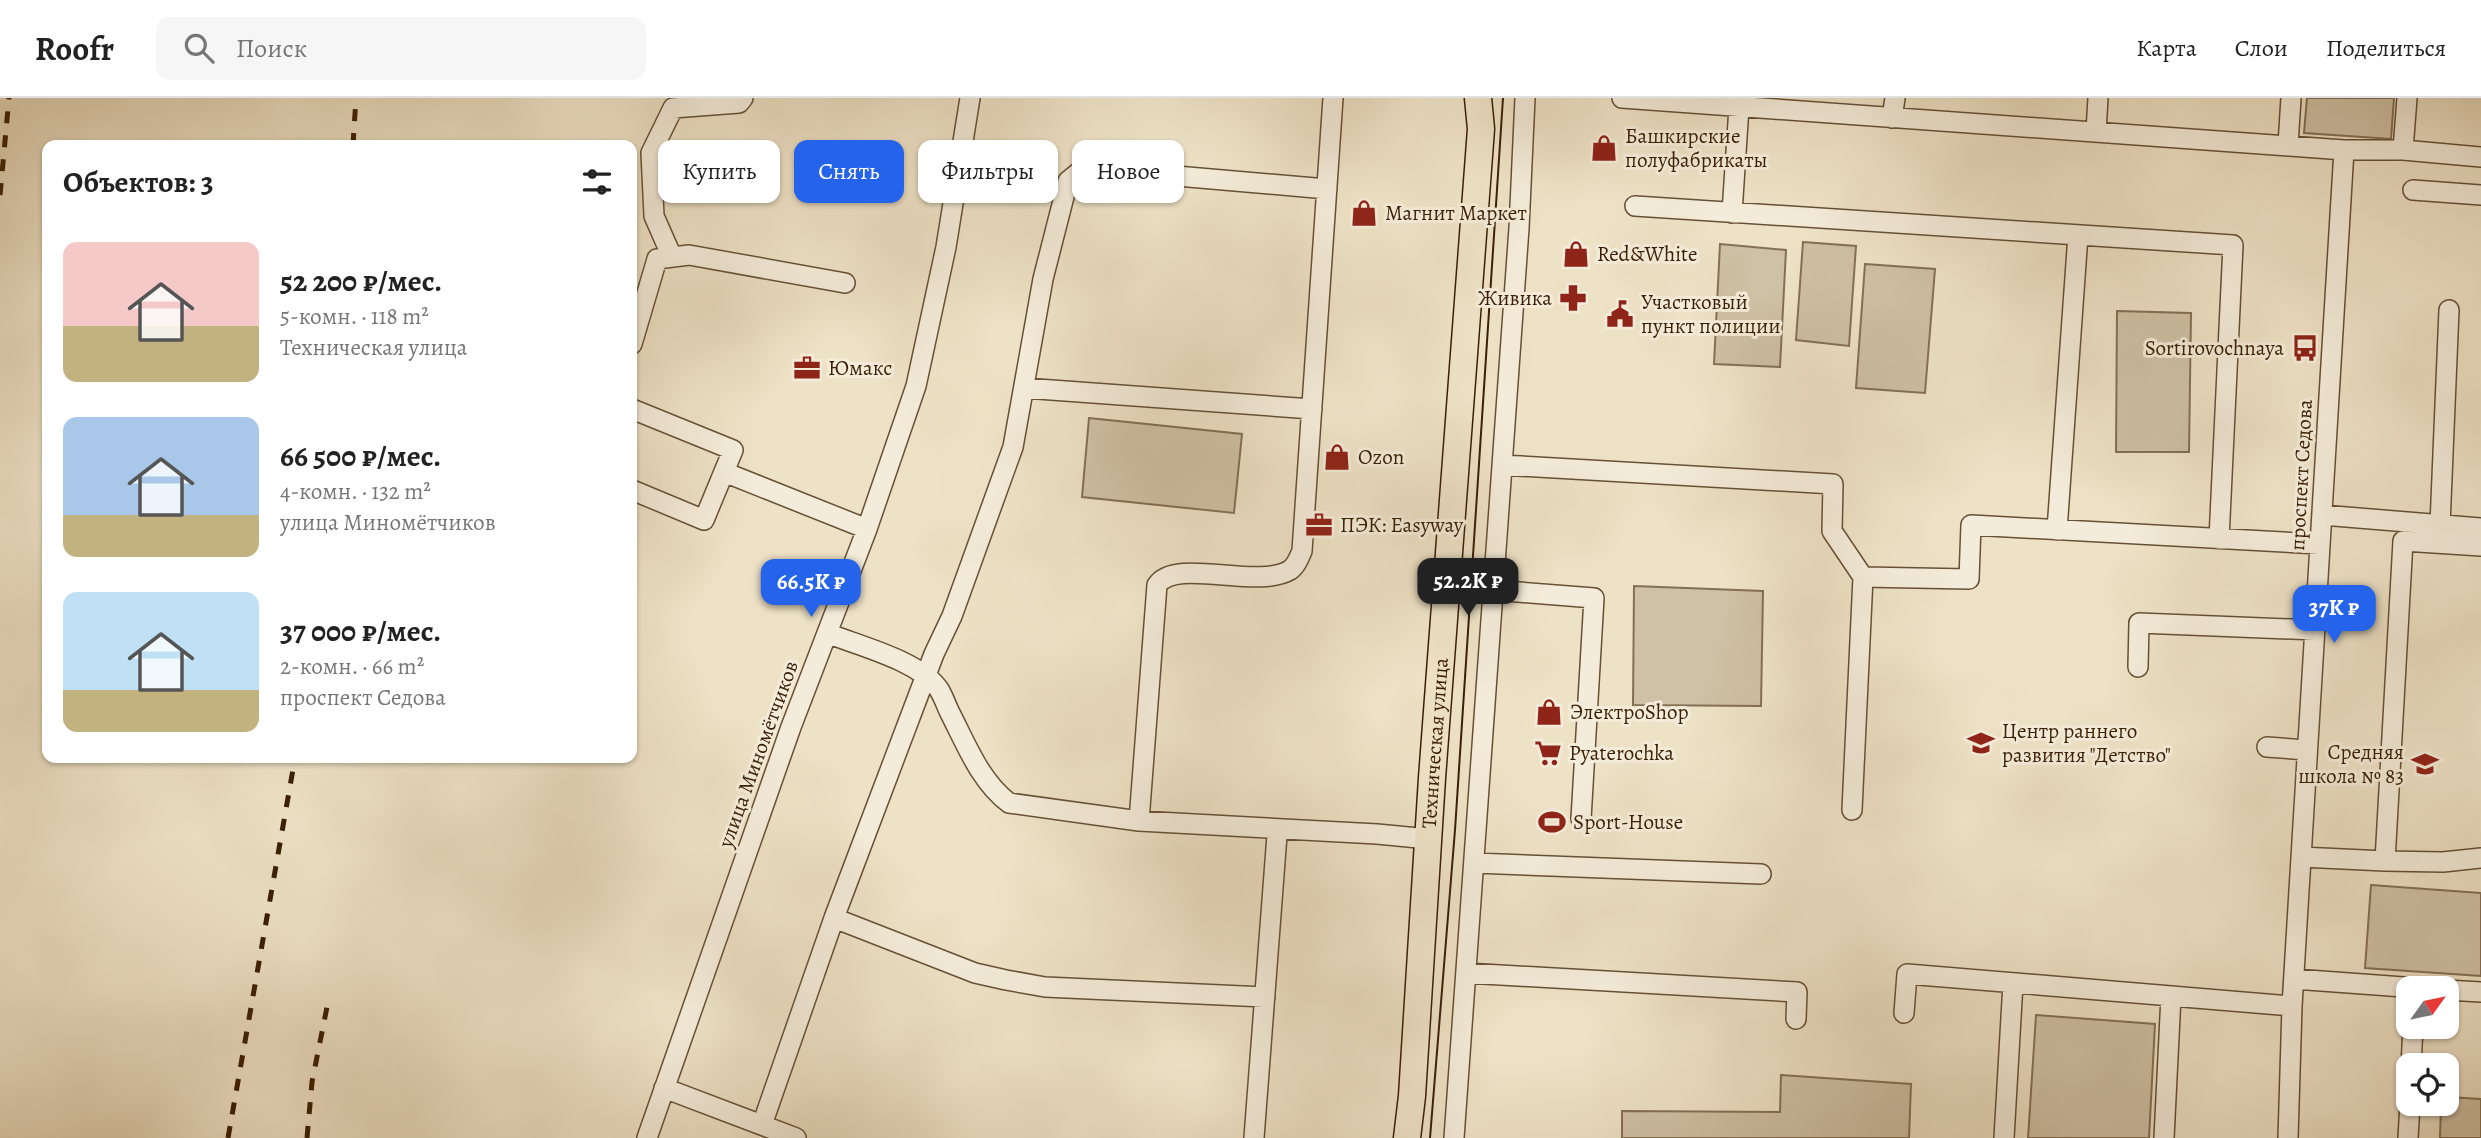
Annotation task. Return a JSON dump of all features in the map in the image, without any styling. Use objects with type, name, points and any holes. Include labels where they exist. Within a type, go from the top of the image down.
[{"type":"main road","name":"Техническая улица","points":[[1407,1138],[1481,129],[1478,98]]},
{"type":"street","points":[[672,257],[654,216],[651,153],[673,108],[738,103],[743,98]]},
{"type":"street","name":"улица Миномётчиков","points":[[647,1138],[790,727],[867,529],[916,386],[946,247],[970,98]]},
{"type":"street","points":[[1139,821],[1157,585],[1162,578],[1175,573],[1253,577],[1281,574],[1293,568],[1302,551],[1333,98]]},
{"type":"street","points":[[1454,1138],[1519,228],[1525,98]]},
{"type":"street","points":[[1622,98],[1745,104],[1892,118],[2343,150],[2403,150],[2481,157]]},
{"type":"street","points":[[1892,118],[1895,98]]},
{"type":"street","points":[[2096,132],[2098,98]]},
{"type":"street","points":[[2288,145],[2291,98]]},
{"type":"street","points":[[2403,150],[2407,98]]},
{"type":"street","points":[[1732,213],[1745,104]]},
{"type":"street","name":"проспект Седова","points":[[2288,1138],[2292,1006],[2343,150]]},
{"type":"street","points":[[762,1125],[834,918],[1013,447],[1043,279],[1068,181],[1084,168],[1327,189]]},
{"type":"street","points":[[2413,190],[2481,195]]},
{"type":"street","points":[[1635,206],[2233,245],[2219,538]]},
{"type":"street","points":[[2057,530],[2078,235]]},
{"type":"street","points":[[637,327],[657,259],[689,255],[845,283]]},
{"type":"street","points":[[2440,525],[2449,310]]},
{"type":"street","points":[[1024,388],[1312,409]]},
{"type":"street","points":[[637,411],[733,450],[704,520],[637,492]]},
{"type":"street","points":[[1502,465],[1833,484],[1832,531],[1863,577],[1852,810]]},
{"type":"street","points":[[724,471],[867,529]]},
{"type":"street","points":[[2322,515],[2481,528]]},
{"type":"street","points":[[1863,577],[1969,579],[1971,525],[2319,544]]},
{"type":"street","points":[[2385,861],[2403,541],[2481,547]]},
{"type":"street","points":[[1493,590],[1594,598],[1581,819]]},
{"type":"street","points":[[2138,667],[2139,623],[2315,630]]},
{"type":"street","points":[[827,633],[908,665],[926,676],[938,689],[994,792],[1009,803],[1139,821],[1429,839]]},
{"type":"street","points":[[2267,747],[2308,750]]},
{"type":"street","points":[[1254,1138],[1277,835]]},
{"type":"street","points":[[2301,857],[2443,862],[2481,858]]},
{"type":"street","points":[[1475,863],[1761,874]]},
{"type":"street","points":[[834,918],[975,973],[1006,981],[1045,987],[1265,997]]},
{"type":"street","points":[[1466,973],[1797,992],[1796,1019]]},
{"type":"street","points":[[1904,1013],[1907,974],[2292,1006]]},
{"type":"street","points":[[2294,979],[2396,986]]},
{"type":"street","points":[[2004,1138],[2013,983]]},
{"type":"street","points":[[2459,991],[2481,992]]},
{"type":"street","points":[[2164,1138],[2171,996]]},
{"type":"street","points":[[664,1088],[796,1138]]},
{"type":"street","points":[[2408,1138],[2409,1116]]},
{"type":"shaded area","points":[[2307,98],[2394,98],[2391,139],[2304,133]]},
{"type":"shaded area","points":[[1803,242],[1856,246],[1849,346],[1796,340]]},
{"type":"shaded area","points":[[1720,244],[1786,250],[1780,367],[1714,364]]},
{"type":"shaded area","points":[[1865,264],[1935,269],[1925,393],[1856,388]]},
{"type":"shaded area","points":[[2117,311],[2191,313],[2189,452],[2116,452]]},
{"type":"shaded area","points":[[1089,418],[1242,434],[1234,513],[1082,497]]},
{"type":"shaded area","points":[[1634,586],[1763,591],[1761,706],[1633,705]]},
{"type":"shaded area","points":[[2371,885],[2481,893],[2481,976],[2365,968]]},
{"type":"shaded area","points":[[2036,1015],[2155,1024],[2149,1138],[2028,1138]]},
{"type":"shaded area","points":[[1781,1075],[1911,1084],[1909,1138],[1622,1138],[1622,1111],[1780,1112]]},
{"type":"shaded area","points":[[2459,1098],[2481,1099],[2481,1138],[2440,1138],[2441,1116],[2459,1116]]},
{"type":"tram line","points":[[1430,1138],[1455,830],[1503,98]]},
{"type":"railway","points":[[0,195],[9,98]]},
{"type":"railway","points":[[353,140],[356,98]]},
{"type":"railway","points":[[228,1138],[294,763]]},
{"type":"railway","points":[[307,1138],[312,1082],[329,997]]},
{"type":"place","name":"Башкирские полуфабрикаты","points":[[1604,148]]},
{"type":"place","name":"Магнит Маркет","points":[[1364,213]]},
{"type":"place","name":"Red&White","points":[[1576,254]]},
{"type":"place","name":"Живика","points":[[1573,298]]},
{"type":"place","name":"Участковый пункт полиции","points":[[1620,314]]},
{"type":"place","name":"Sortirovochnaya","points":[[2305,348]]},
{"type":"place","name":"Юмакс","points":[[807,368]]},
{"type":"place","name":"Ozon","points":[[1337,457]]},
{"type":"place","name":"ПЭК: Easyway","points":[[1319,525]]},
{"type":"place","name":"ЭлектроShop","points":[[1549,712]]},
{"type":"place","name":"Центр раннего развития \"Детство\"","points":[[1981,743]]},
{"type":"place","name":"Pyaterochka","points":[[1548,753]]},
{"type":"place","name":"Средняя школа № 83","points":[[2425,764]]},
{"type":"place","name":"Sport-House","points":[[1552,822]]}]
